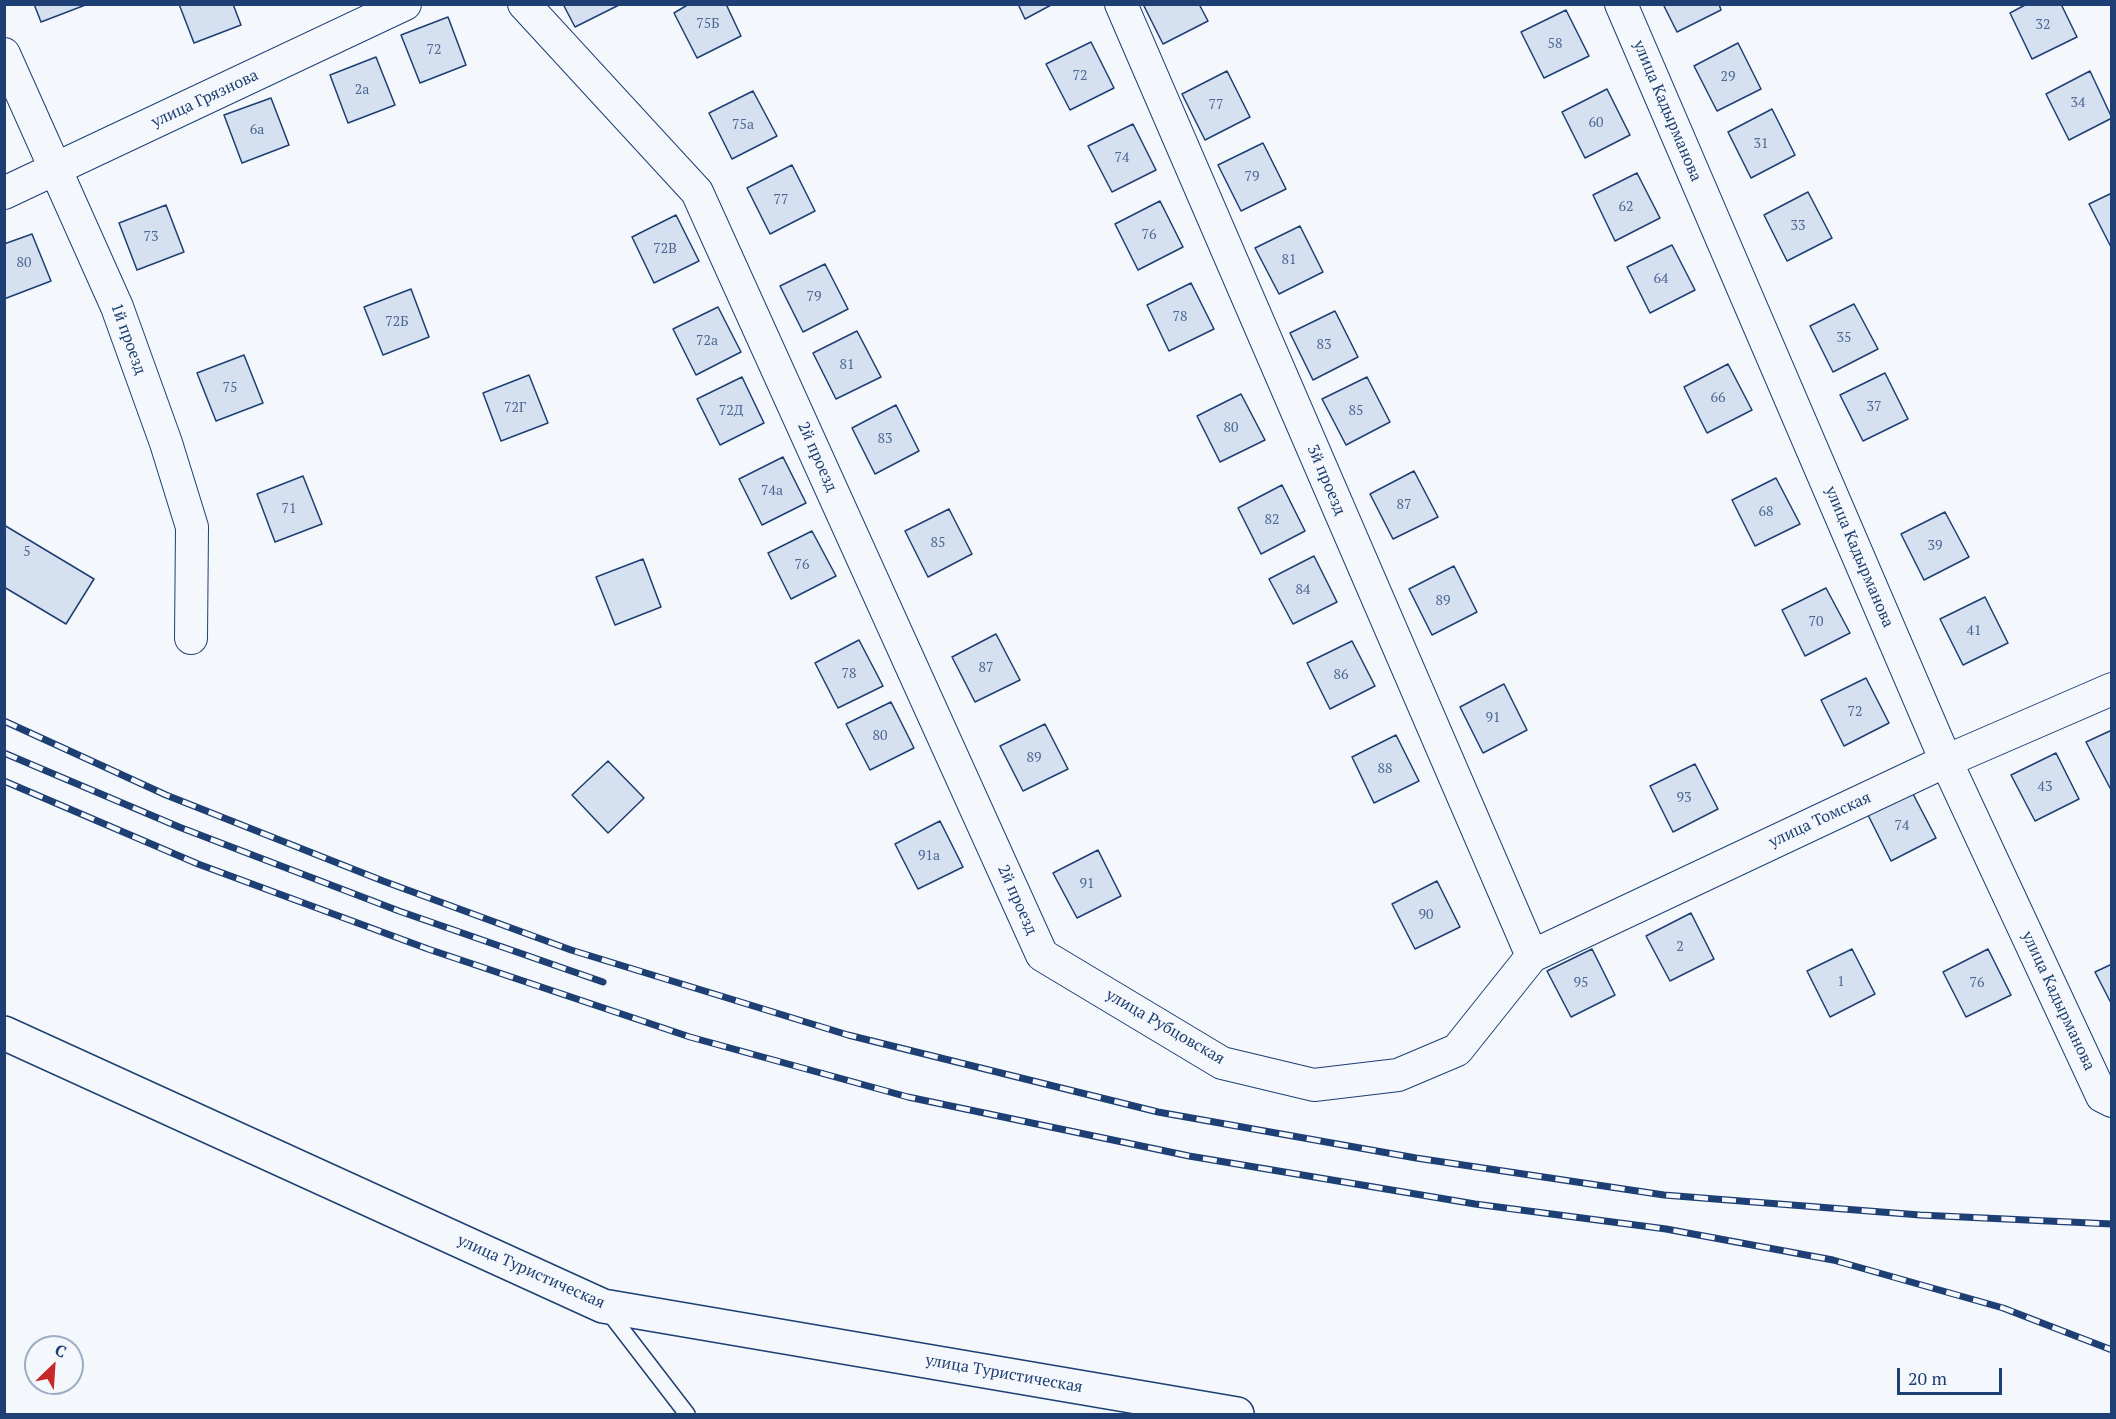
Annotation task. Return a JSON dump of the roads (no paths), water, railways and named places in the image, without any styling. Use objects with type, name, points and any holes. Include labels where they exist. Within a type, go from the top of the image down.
[{"type":"street","name":"улица Грязнова","points":[[4,192],[56,170],[405,4]]},
{"type":"street","name":"2й проезд","points":[[524,4],[697,192],[1042,955]]},
{"type":"street","name":"3й проезд","points":[[1121,4],[1532,956]]},
{"type":"street","name":"улица Кадырманова","points":[[1621,4],[1946,761],[2102,1096],[2112,1101]]},
{"type":"street","name":"1й проезд","points":[[4,54],[117,307],[192,527],[191,638]]},
{"type":"street","name":"улица Томская","points":[[1532,956],[1946,761],[2112,689]]},
{"type":"street","name":"улица Рубцовская","points":[[1042,955],[1222,1063],[1314,1085],[1398,1075],[1458,1050],[1532,956]]},
{"type":"street","name":"улица Туристическая","points":[[4,1033],[603,1306],[1166,1409],[1237,1414]]},
{"type":"lane","points":[[603,1306],[685,1414]]},
{"type":"railway","points":[[4,721],[166,795],[383,881],[571,950],[848,1035],[1158,1112],[1416,1158],[1664,1195],[1920,1215],[2112,1224]]},
{"type":"railway","points":[[4,753],[179,827],[399,911],[603,982]]},
{"type":"railway","points":[[4,781],[198,864],[428,949],[690,1037],[908,1097],[1189,1156],[1475,1204],[1666,1229],[1833,1260],[2003,1308],[2112,1350]]}]
